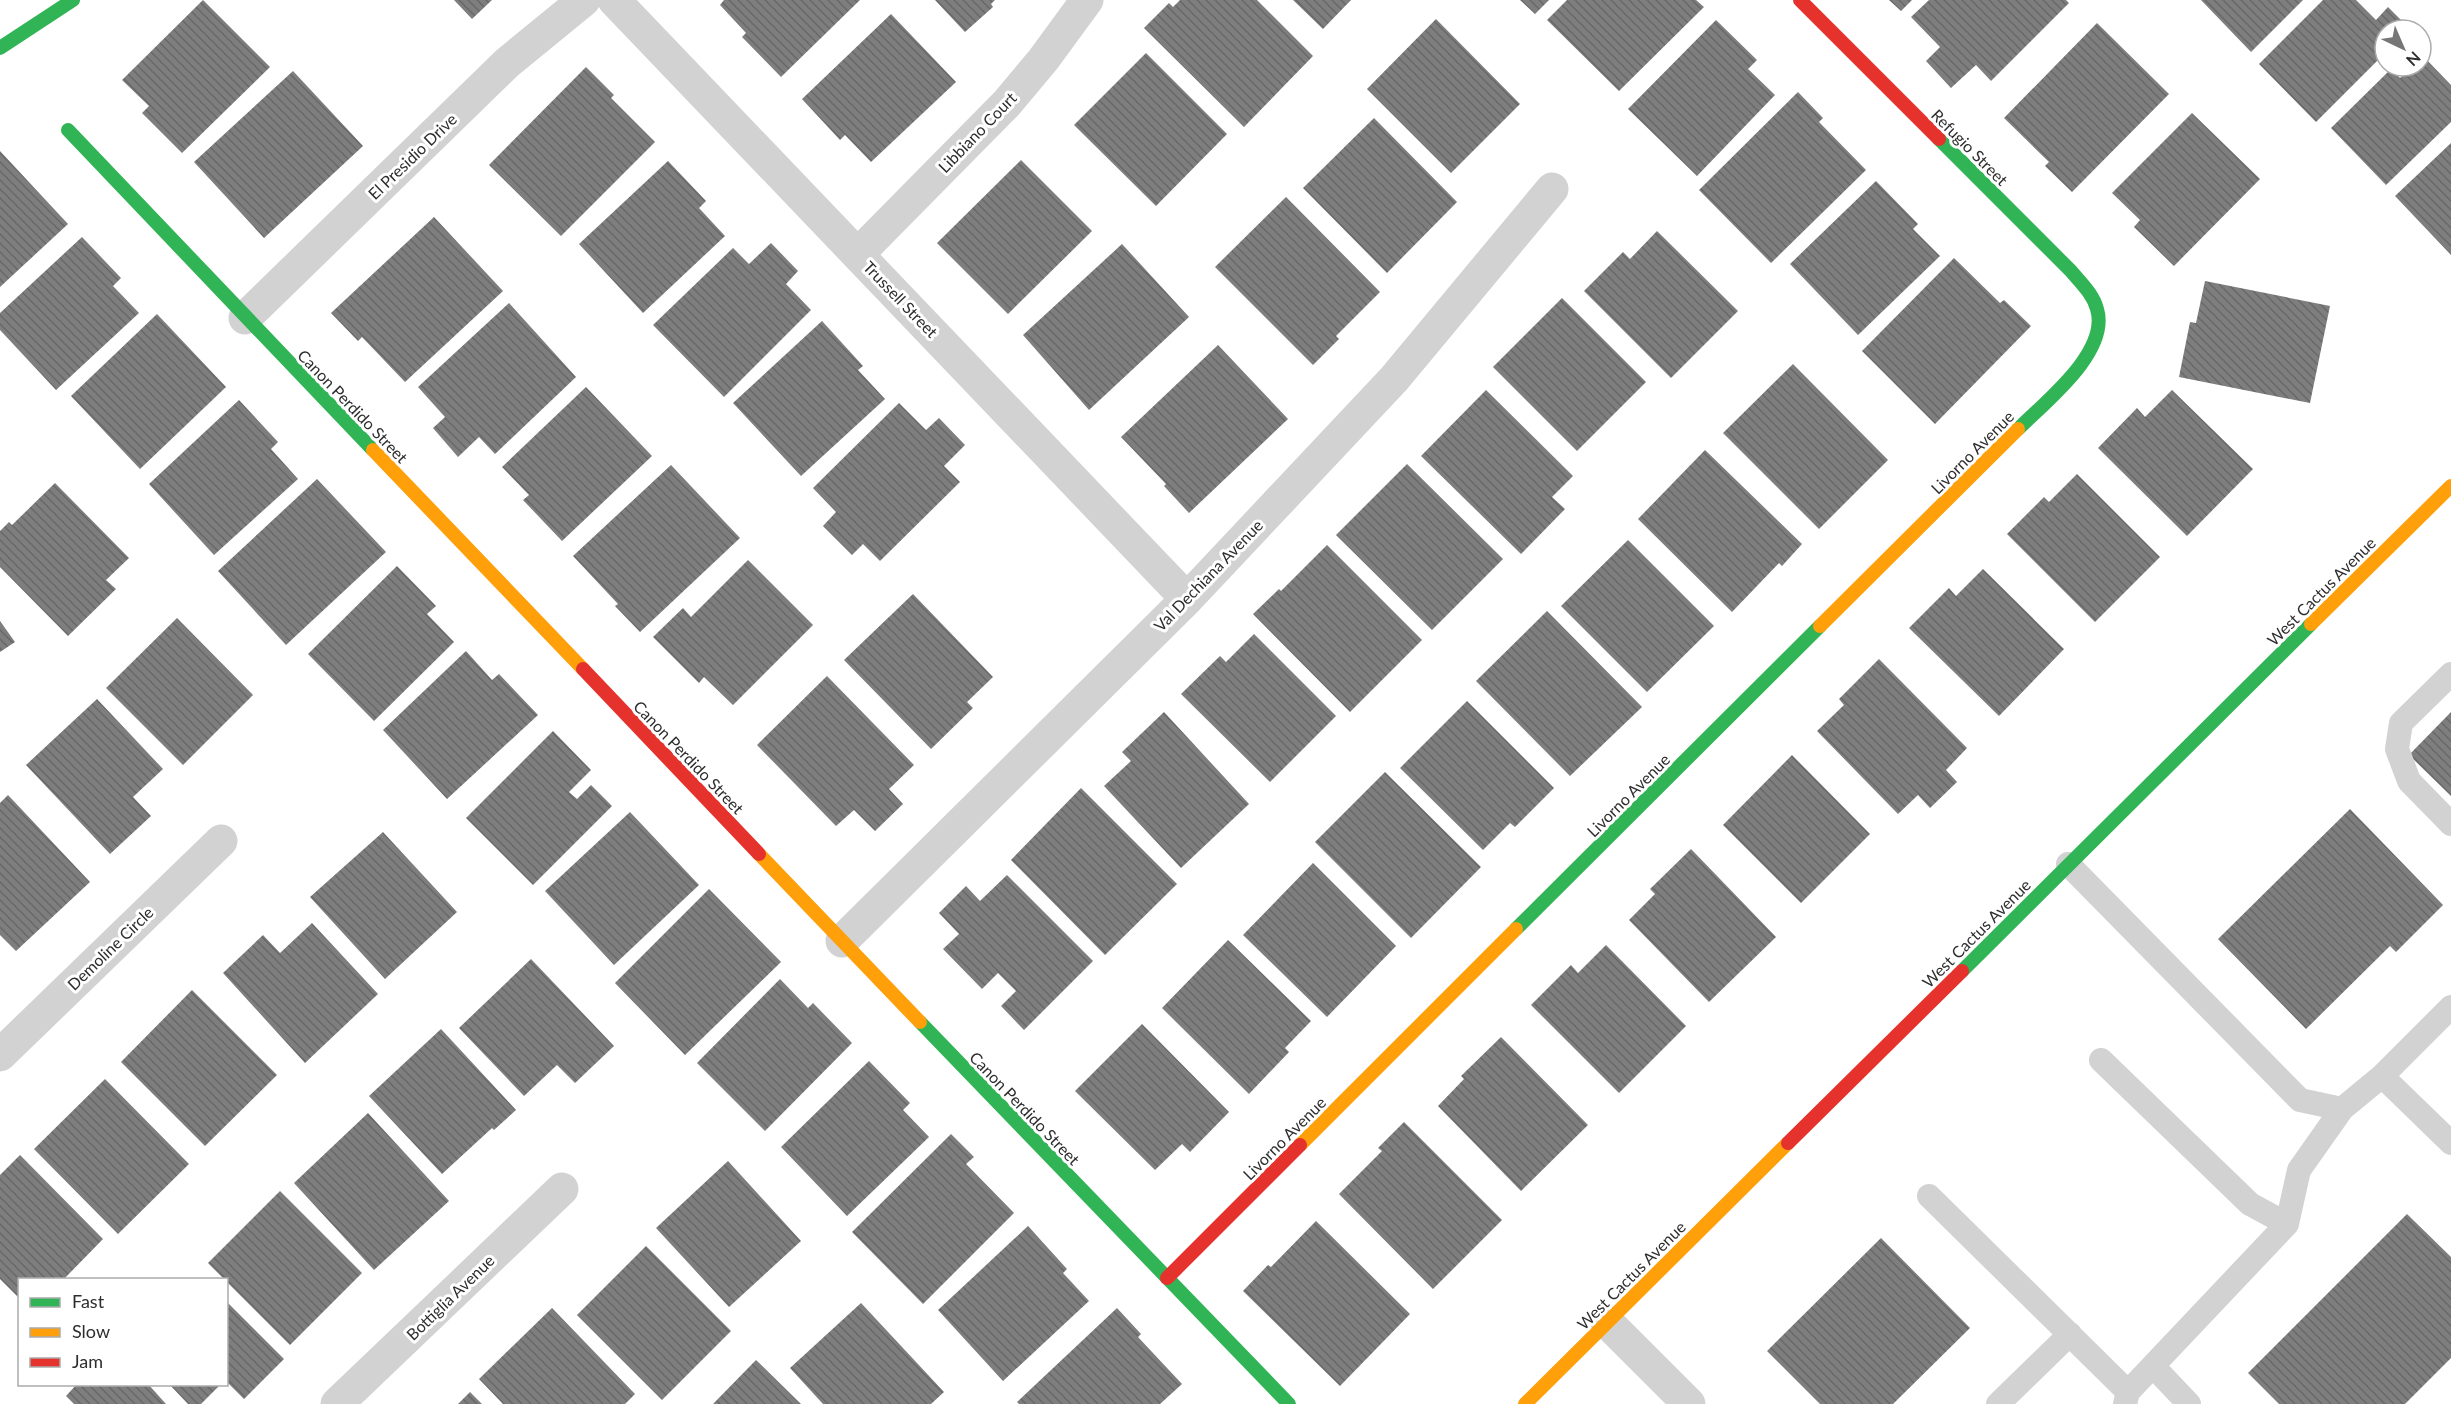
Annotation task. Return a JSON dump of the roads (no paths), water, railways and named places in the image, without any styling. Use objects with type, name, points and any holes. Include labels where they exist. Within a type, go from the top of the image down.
[{"type":"street","points":[[0,48],[73,0]]},
{"type":"street","name":"El Presidio Drive","points":[[246,318],[507,63],[584,0]]},
{"type":"street","name":"Trussell Street","points":[[614,0],[1187,598]]},
{"type":"street","name":"Libbiano Court","points":[[858,254],[1007,103],[1043,60],[1087,0]]},
{"type":"street","name":"Refugio Street","points":[[1800,0],[2071,271],[2092,297],[2098,312],[2100,328]]},
{"type":"street","name":"Canon Perdido Street","points":[[68,130],[842,941],[1289,1404]]},
{"type":"street","name":"Val Dechiana Avenue","points":[[842,941],[1187,598],[1394,379],[1552,189]]},
{"type":"street","name":"Livorno Avenue","points":[[1167,1278],[2066,381],[2088,358],[2096,343],[2100,328]]},
{"type":"street","name":"West Cactus Avenue","points":[[1525,1404],[2451,486]]},
{"type":"street","name":"Demoline Circle","points":[[0,1055],[221,841]]},
{"type":"street","name":"Bottiglia Avenue","points":[[337,1404],[562,1189]]},
{"type":"street","points":[[1607,1322],[1689,1404]]},
{"type":"lane","points":[[2451,674],[2401,723],[2397,749],[2409,781],[2451,824]]},
{"type":"lane","points":[[2068,864],[2300,1100],[2342,1109]]},
{"type":"lane","points":[[1929,1196],[2070,1334],[2127,1398],[2153,1366],[2287,1224],[2299,1170],[2342,1109],[2382,1076],[2451,1007]]},
{"type":"lane","points":[[2101,1060],[2250,1204],[2287,1224]]},
{"type":"lane","points":[[2382,1076],[2451,1143]]},
{"type":"lane","points":[[1998,1404],[2070,1334]]},
{"type":"lane","points":[[2153,1366],[2189,1404]]}]
